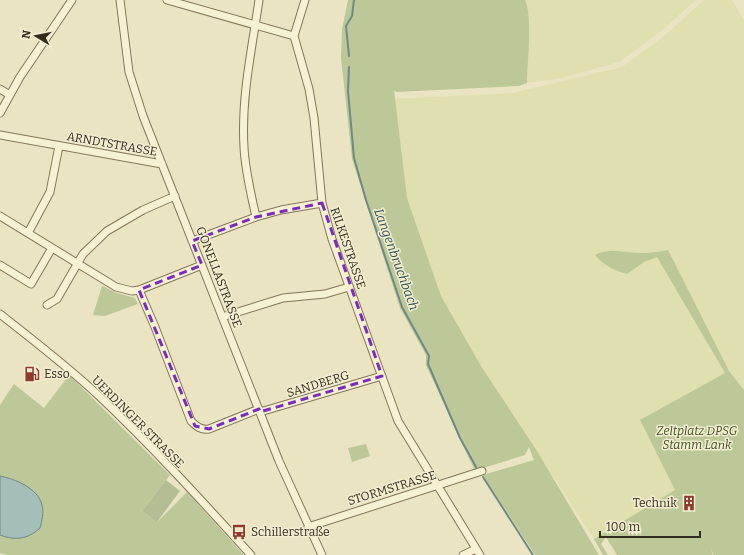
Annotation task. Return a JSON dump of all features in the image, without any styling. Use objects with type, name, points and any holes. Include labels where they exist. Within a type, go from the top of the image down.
[{"type":"street","points":[[0,113],[36,52],[72,0]]},
{"type":"street","name":"GONELLASTRASSE","points":[[120,0],[129,72],[143,116],[222,318],[308,527],[322,555]]},
{"type":"street","points":[[167,0],[294,36],[305,0]]},
{"type":"street","points":[[256,217],[246,166],[244,126],[245,94],[259,0]]},
{"type":"street","name":"RILKESTRASSE","points":[[294,36],[309,89],[314,118],[322,203],[332,239],[349,287],[398,421],[478,552]]},
{"type":"street","points":[[0,89],[10,95]]},
{"type":"street","name":"ARNDTSTRASSE","points":[[0,135],[162,164]]},
{"type":"street","name":"ARNDTSTRASSE","points":[[28,233],[50,192],[59,146]]},
{"type":"street","points":[[47,305],[57,299],[78,263],[93,243],[123,220],[175,196]]},
{"type":"street","points":[[192,241],[256,217],[281,210],[322,203]]},
{"type":"street","points":[[1,220],[28,233],[116,287],[132,291],[139,290],[202,265]]},
{"type":"street","points":[[0,265],[31,284],[52,248]]},
{"type":"street","points":[[222,318],[283,298],[326,294],[349,287]]},
{"type":"street","name":"SANDBERG","points":[[139,290],[155,326],[191,421],[195,426],[203,429],[382,376]]},
{"type":"street","name":"UERDINGER STRASSE","points":[[0,314],[98,395],[251,555]]},
{"type":"street","name":"STORMSTRASSE","points":[[308,527],[482,471]]},
{"type":"street","points":[[463,555],[478,552]]},
{"type":"highlighted area","points":[[322,203],[382,376],[260,412],[259,409],[209,429],[195,426],[139,290],[202,265],[192,241],[256,217]]},
{"type":"green space","points":[[348,0],[525,0],[529,17],[527,83],[519,86],[396,92],[394,90],[407,198],[441,296],[481,366],[537,451],[599,555],[535,555],[483,475],[534,460],[529,447],[525,455],[480,469],[474,469],[426,365],[426,355],[400,308],[352,159],[341,58],[342,29]]},
{"type":"green space","points":[[525,0],[696,0],[660,32],[619,62],[562,78],[527,83],[529,17]]},
{"type":"green space","points":[[704,0],[732,0],[744,20],[744,390],[729,371],[640,421],[676,490],[594,539],[481,366],[441,296],[407,198],[390,99],[513,93],[622,67],[663,37]]},
{"type":"green space","name":"Zeltplatz DPSG Stamm Lank","points":[[668,250],[729,371],[744,390],[744,555],[714,555],[711,549],[713,555],[617,555],[606,537],[601,544],[608,555],[603,555],[594,539],[675,490],[640,420],[725,373],[657,257],[644,262],[627,274],[610,267],[595,255],[607,251],[645,253]]},
{"type":"green space","points":[[102,286],[117,293],[135,298],[138,304],[105,316],[93,315]]},
{"type":"green space","points":[[69,375],[170,475],[142,511],[157,522],[187,492],[244,555],[7,555],[0,553],[0,535],[13,538],[42,519],[42,506],[40,500],[31,490],[19,483],[0,476],[0,405],[14,384],[44,408]]},
{"type":"green space","points":[[366,444],[370,456],[352,462],[348,448]]},
{"type":"green space","points":[[166,480],[180,491],[157,522],[142,511]]},
{"type":"water","points":[[0,476],[12,479],[25,485],[40,499],[43,511],[41,525],[40,528],[31,535],[22,538],[11,538],[0,535]]},
{"type":"waterway","name":"Langenbruchbach","points":[[349,56],[346,26],[352,16],[354,0]]},
{"type":"waterway","name":"Langenbruchbach","points":[[349,67],[348,91],[354,158],[366,200],[402,307],[429,356],[428,364],[460,438],[476,467]]},
{"type":"waterway","name":"Langenbruchbach","points":[[483,477],[533,555]]},
{"type":"place","name":"Esso","points":[[32,374]]},
{"type":"place","name":"Technik","points":[[689,503]]},
{"type":"place","name":"Schillerstraße","points":[[239,532]]}]
